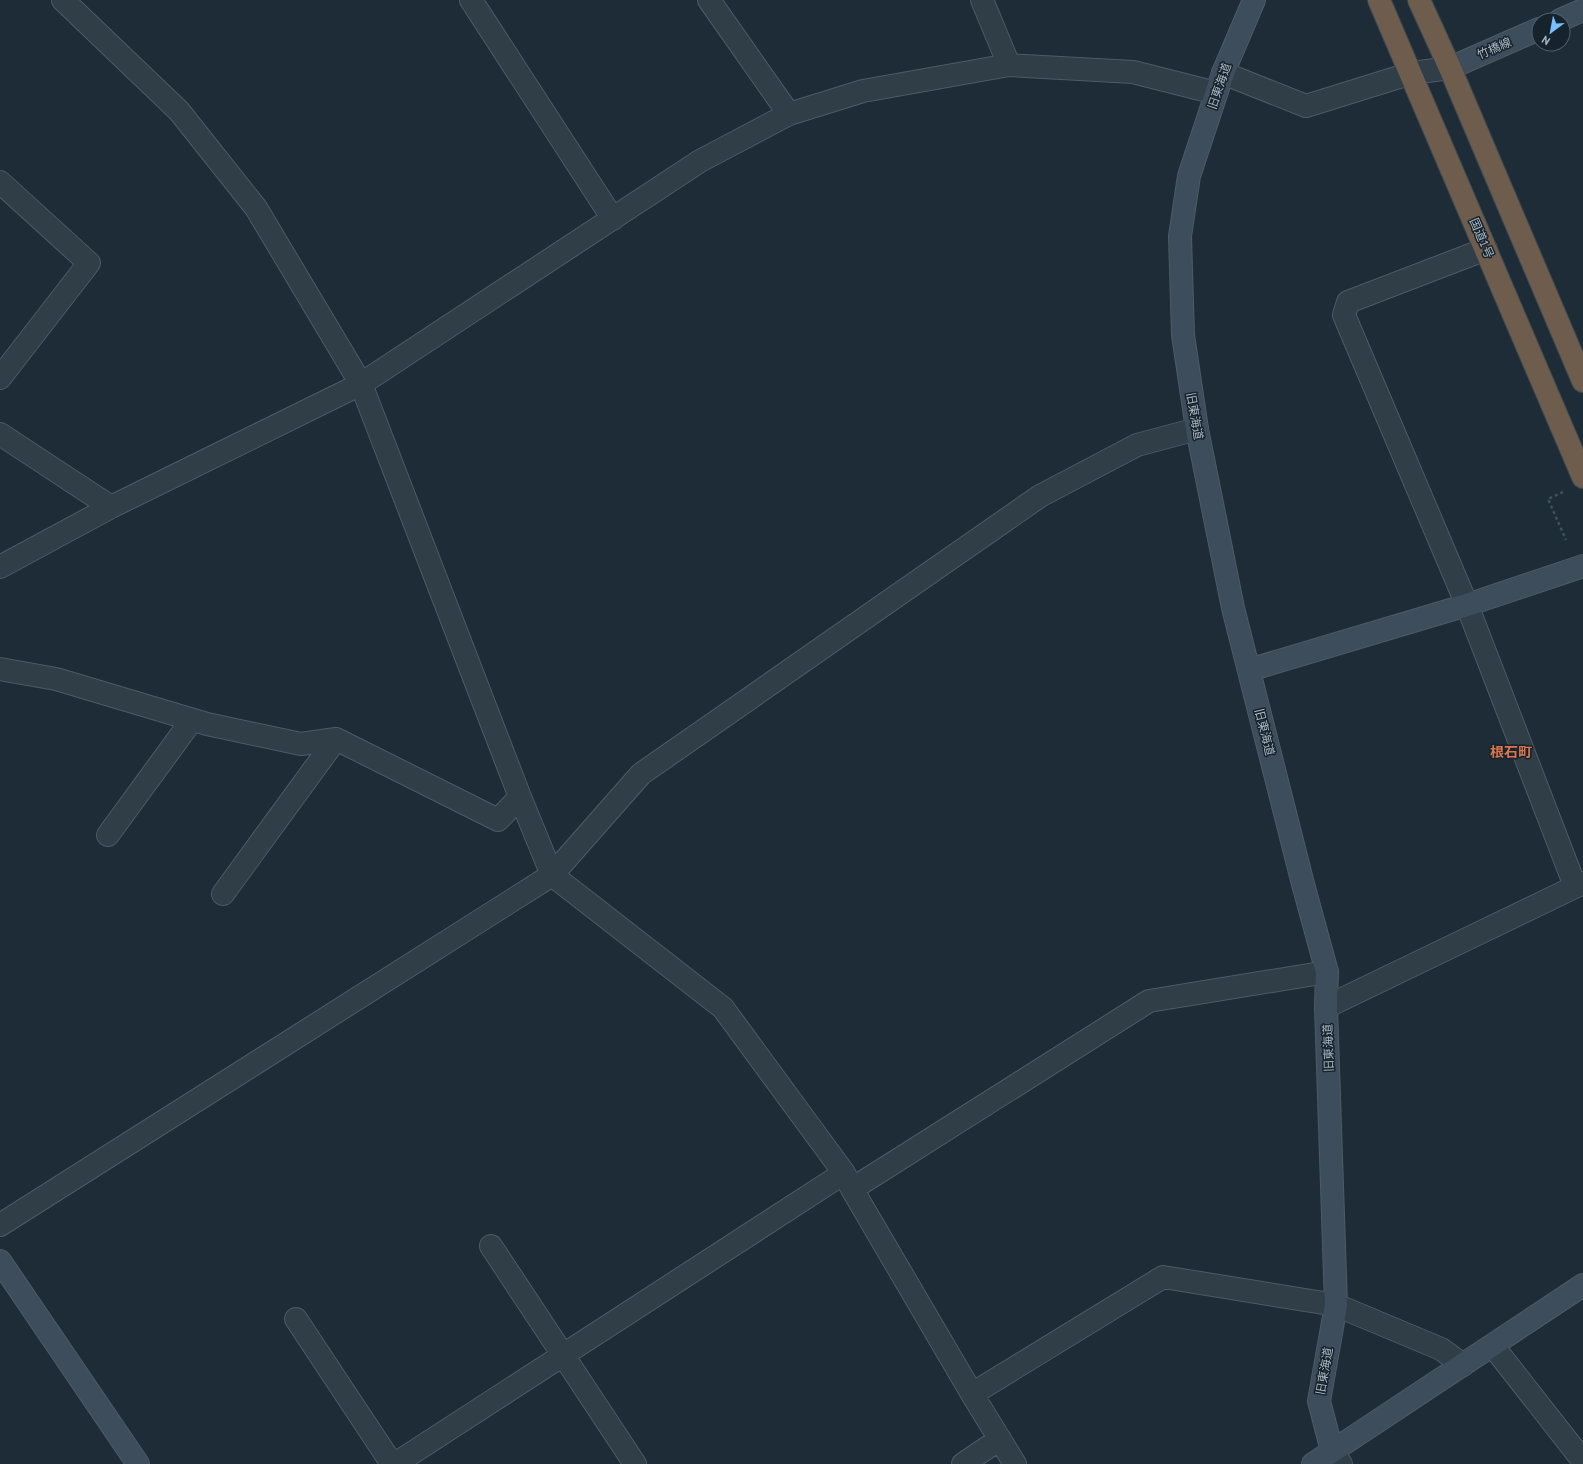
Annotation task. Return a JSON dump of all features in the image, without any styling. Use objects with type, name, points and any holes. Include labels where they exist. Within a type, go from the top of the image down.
[{"type":"highway","name":"国道1号","points":[[1380,0],[1583,477]]},
{"type":"highway","points":[[1419,0],[1450,68],[1583,381]]},
{"type":"street","points":[[63,0],[179,111],[256,208],[361,384],[520,797],[552,875],[723,1008],[848,1181],[972,1394],[1015,1464]]},
{"type":"street","points":[[471,0],[613,219]]},
{"type":"street","points":[[709,0],[789,114]]},
{"type":"street","points":[[982,0],[1009,65]]},
{"type":"street","name":"旧東海道","points":[[1254,0],[1223,73],[1189,176],[1180,236],[1182,335],[1197,429],[1234,608],[1302,884],[1327,972],[1326,1007],[1336,1305],[1319,1401],[1336,1457]]},
{"type":"street","points":[[1571,15],[1583,10]]},
{"type":"street","name":"竹橋線","points":[[1450,68],[1531,33]]},
{"type":"street","points":[[0,567],[111,506],[361,384],[700,161],[789,114],[863,91],[1009,65],[1134,72],[1216,93]]},
{"type":"street","points":[[1223,73],[1306,106],[1412,73],[1450,68]]},
{"type":"street","points":[[0,182],[89,263],[0,378]]},
{"type":"street","points":[[1326,1007],[1579,884],[1467,605],[1344,315],[1348,302],[1486,249]]},
{"type":"street","points":[[0,1225],[552,875],[641,774],[1040,496],[1136,445],[1197,429]]},
{"type":"street","points":[[0,434],[111,506]]},
{"type":"street","points":[[1249,670],[1467,605],[1583,566]]},
{"type":"street","points":[[0,668],[56,679],[192,720],[301,744],[336,739],[498,820],[520,797]]},
{"type":"street","points":[[108,835],[192,720]]},
{"type":"street","points":[[223,894],[336,739]]},
{"type":"street","points":[[395,1464],[563,1354],[1149,1001],[1327,972]]},
{"type":"street","points":[[491,1246],[636,1464]]},
{"type":"street","points":[[0,1261],[138,1464]]},
{"type":"street","points":[[972,1394],[1163,1277],[1336,1305],[1441,1349],[1463,1365]]},
{"type":"street","points":[[1313,1464],[1336,1457],[1463,1365],[1583,1285]]},
{"type":"street","points":[[296,1319],[392,1464]]},
{"type":"street","points":[[1493,1346],[1583,1460]]},
{"type":"street","points":[[963,1464],[1000,1440]]},
{"type":"path","points":[[1548,499],[1566,540]]},
{"type":"district","name":"根石町","points":[[1511,752]]}]
